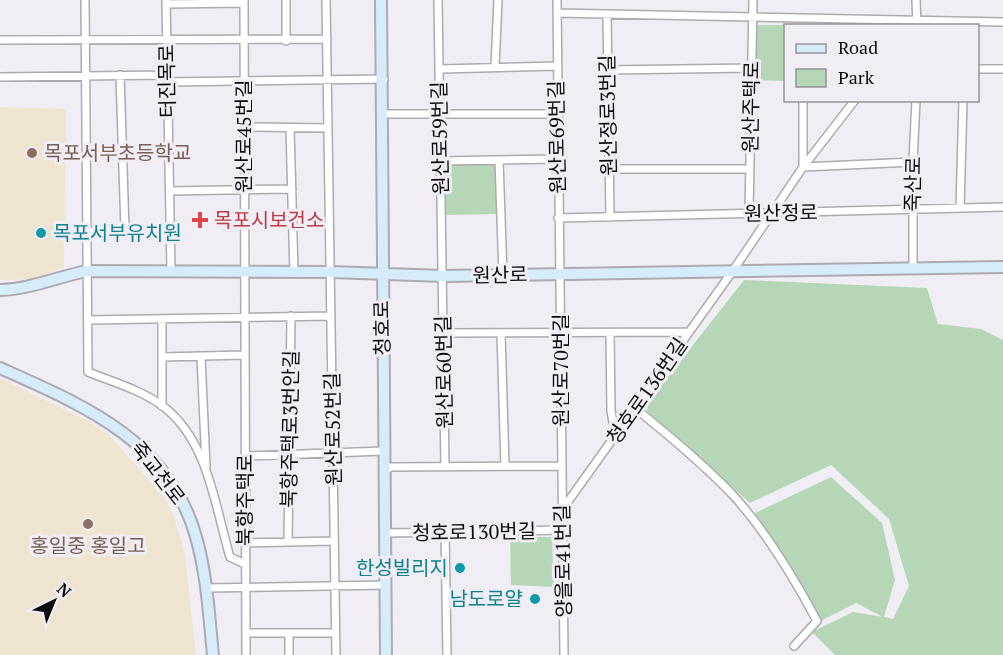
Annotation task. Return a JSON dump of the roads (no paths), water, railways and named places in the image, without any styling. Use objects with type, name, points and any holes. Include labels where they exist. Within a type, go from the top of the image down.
[{"type":"street","points":[[85,0],[88,372],[162,406],[183,425],[207,475],[230,557],[245,564]]},
{"type":"street","points":[[286,0],[286,40]]},
{"type":"street","name":"원산로52번길","points":[[326,0],[336,655]]},
{"type":"street","name":"청호로","points":[[381,0],[384,80],[382,274],[386,470],[386,655]]},
{"type":"street","name":"원산로59번길","points":[[438,0],[443,276]]},
{"type":"street","points":[[495,67],[498,0]]},
{"type":"street","name":"원산로69번길","points":[[557,0],[560,274]]},
{"type":"street","name":"원산주택로","points":[[749,213],[753,0]]},
{"type":"street","points":[[915,24],[916,0]]},
{"type":"street","points":[[166,2],[244,2]]},
{"type":"street","name":"터진목로","points":[[166,2],[171,270]]},
{"type":"street","name":"원산로45번길","points":[[244,2],[244,272]]},
{"type":"street","points":[[557,13],[753,16],[803,21],[915,24],[1003,22]]},
{"type":"street","name":"원산정로3번길","points":[[607,14],[610,217]]},
{"type":"street","points":[[0,40],[327,39]]},
{"type":"street","points":[[440,69],[556,66]]},
{"type":"street","points":[[608,70],[752,68]]},
{"type":"street","points":[[979,69],[1003,69]]},
{"type":"street","points":[[0,77],[120,75],[244,82],[384,80]]},
{"type":"street","points":[[120,75],[125,230]]},
{"type":"street","points":[[803,102],[803,167],[913,162]]},
{"type":"street","name":"청호로136번길","points":[[562,510],[732,272],[803,167],[853,102]]},
{"type":"street","name":"죽산로","points":[[913,268],[912,210],[916,102]]},
{"type":"street","points":[[960,208],[963,102]]},
{"type":"street","points":[[383,114],[440,116],[557,114]]},
{"type":"street","points":[[244,127],[328,128]]},
{"type":"street","points":[[290,128],[294,273]]},
{"type":"street","points":[[440,161],[558,159]]},
{"type":"street","points":[[499,160],[503,275]]},
{"type":"street","points":[[609,169],[750,169]]},
{"type":"street","points":[[170,191],[292,189]]},
{"type":"street","name":"원산정로","points":[[558,218],[1003,207]]},
{"type":"street","points":[[749,213],[764,225]]},
{"type":"street","points":[[88,231],[170,231]]},
{"type":"street","name":"원산로","points":[[0,290],[28,287],[65,275],[87,271],[331,272],[443,276],[1003,267]]},
{"type":"street","name":"북항주택로","points":[[244,272],[246,655]]},
{"type":"street","name":"원산로70번길","points":[[560,274],[562,466]]},
{"type":"street","name":"원산로60번길","points":[[443,276],[445,467]]},
{"type":"street","name":"북항주택로3번안길","points":[[288,542],[291,316]]},
{"type":"street","points":[[88,320],[331,316]]},
{"type":"street","points":[[162,320],[162,406]]},
{"type":"street","points":[[444,333],[688,332]]},
{"type":"street","points":[[501,333],[506,466]]},
{"type":"street","points":[[610,333],[611,411],[613,422],[621,428]]},
{"type":"street","points":[[162,357],[244,356]]},
{"type":"street","points":[[201,357],[207,475]]},
{"type":"street","name":"죽교천로","points":[[0,368],[100,415],[144,451],[184,502],[197,539],[206,588],[213,655]]},
{"type":"street","points":[[635,408],[682,447],[732,494],[770,546],[817,621],[794,646]]},
{"type":"street","points":[[245,456],[384,451]]},
{"type":"street","points":[[386,470],[562,466]]},
{"type":"street","name":"양을로41번길","points":[[562,466],[564,655]]},
{"type":"street","name":"청호로130번길","points":[[386,533],[562,530]]},
{"type":"street","points":[[445,531],[447,655]]},
{"type":"street","points":[[245,543],[334,541]]},
{"type":"street","points":[[206,588],[386,585]]},
{"type":"street","points":[[246,633],[335,633]]},
{"type":"street","points":[[289,633],[289,655]]},
{"type":"place","name":"목포서부초등학교","points":[[32,153]]},
{"type":"place","name":"목포시보건소","points":[[200,220]]},
{"type":"place","name":"목포서부유치원","points":[[41,233]]},
{"type":"place","name":"홍일중 홍일고","points":[[88,524]]},
{"type":"place","name":"한성빌리지","points":[[460,568]]},
{"type":"place","name":"남도로얄","points":[[535,599]]}]
